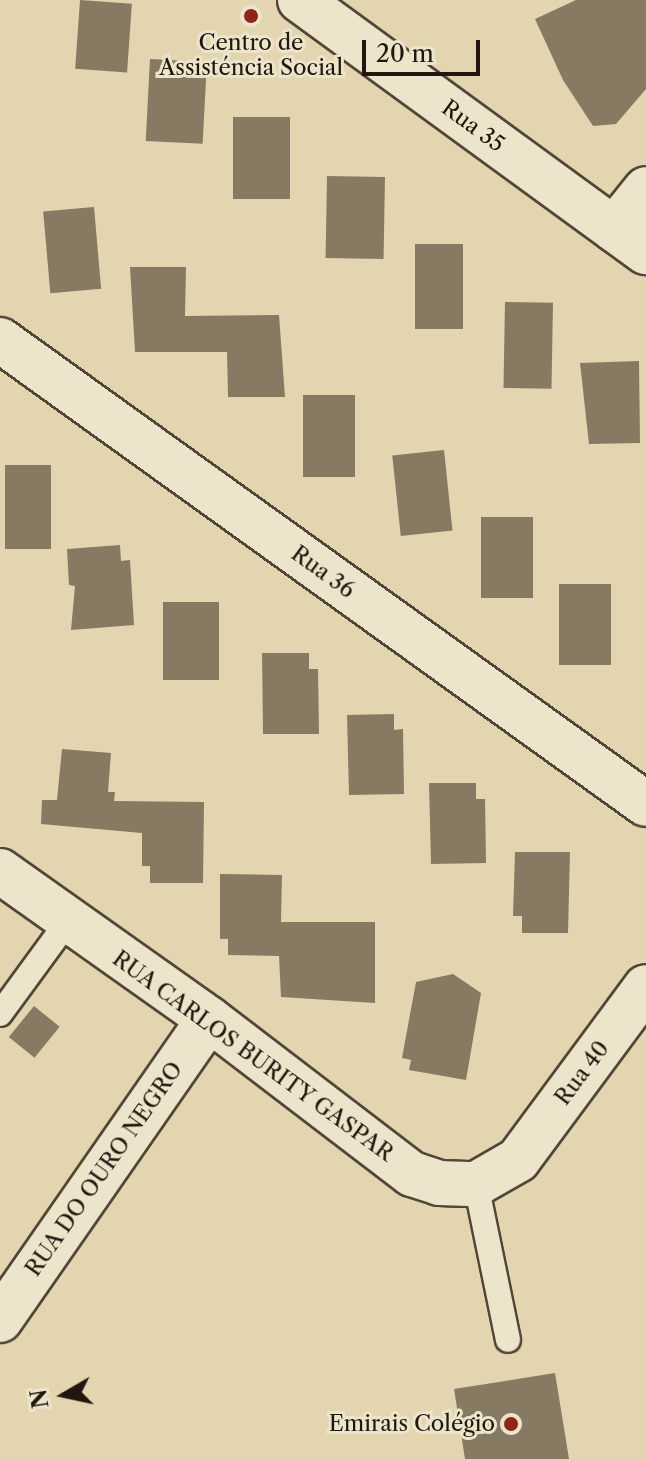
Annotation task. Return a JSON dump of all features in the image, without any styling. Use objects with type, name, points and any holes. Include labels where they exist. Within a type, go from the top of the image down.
[{"type":"street","name":"Rua 35","points":[[300,0],[630,241]]},
{"type":"street","points":[[630,241],[646,189]]},
{"type":"street","name":"Rua 36","points":[[0,340],[646,804]]},
{"type":"street","name":"RUA CARLOS BURITY GASPAR","points":[[0,871],[209,1019],[412,1174],[439,1183],[476,1184]]},
{"type":"street","name":"Rua 40","points":[[476,1184],[518,1160],[646,987]]},
{"type":"street","name":"RUA DO OURO NEGRO","points":[[0,1320],[209,1019]]},
{"type":"lane","points":[[0,1014],[68,921]]},
{"type":"lane","points":[[476,1184],[508,1340]]},
{"type":"building","points":[[80,0],[132,4],[127,72],[75,69]]},
{"type":"building","points":[[576,0],[646,0],[646,89],[616,124],[593,126],[563,80],[535,19]]},
{"type":"building","points":[[150,59],[207,62],[203,144],[146,141]]},
{"type":"building","points":[[233,117],[290,117],[290,199],[233,199]]},
{"type":"building","points":[[327,176],[385,177],[384,259],[326,258]]},
{"type":"building","points":[[94,207],[101,289],[50,293],[43,211]]},
{"type":"building","points":[[415,244],[463,244],[463,329],[415,329]]},
{"type":"building","points":[[130,267],[186,267],[185,316],[279,315],[285,397],[228,397],[227,352],[135,352]]},
{"type":"building","points":[[505,302],[553,303],[551,389],[503,388]]},
{"type":"building","points":[[639,361],[640,443],[589,444],[580,363]]},
{"type":"building","points":[[303,395],[355,395],[355,477],[303,477]]},
{"type":"building","points":[[444,450],[452,531],[401,536],[392,455]]},
{"type":"building","points":[[5,465],[51,465],[51,549],[5,549]]},
{"type":"building","points":[[481,517],[533,517],[533,598],[481,598]]},
{"type":"building","points":[[120,545],[121,561],[130,560],[134,625],[71,630],[75,586],[69,585],[67,549]]},
{"type":"building","points":[[559,584],[611,584],[611,665],[559,665]]},
{"type":"building","points":[[163,602],[219,602],[219,680],[163,680]]},
{"type":"building","points":[[262,653],[309,653],[309,669],[318,669],[319,734],[263,734]]},
{"type":"building","points":[[394,714],[394,730],[403,729],[404,794],[349,795],[347,715]]},
{"type":"building","points":[[62,749],[111,753],[108,792],[115,792],[114,801],[204,802],[203,883],[150,883],[150,866],[142,866],[142,833],[41,824],[42,800],[57,800]]},
{"type":"building","points":[[429,783],[476,783],[476,799],[485,799],[486,863],[431,864]]},
{"type":"building","points":[[515,852],[570,852],[568,933],[522,933],[522,916],[513,916]]},
{"type":"building","points":[[220,874],[282,875],[281,922],[375,922],[375,1003],[281,997],[279,956],[228,955],[228,939],[220,939]]},
{"type":"building","points":[[453,974],[481,993],[466,1080],[409,1070],[411,1060],[402,1058],[416,982]]},
{"type":"building","points":[[34,1006],[60,1027],[34,1058],[9,1037]]},
{"type":"building","name":"Emirais Colégio","points":[[555,1373],[569,1459],[465,1459],[454,1389]]},
{"type":"place","name":"Centro de Assisténcia Social","points":[[251,16]]},
{"type":"place","name":"Emirais Colégio","points":[[511,1424]]}]
